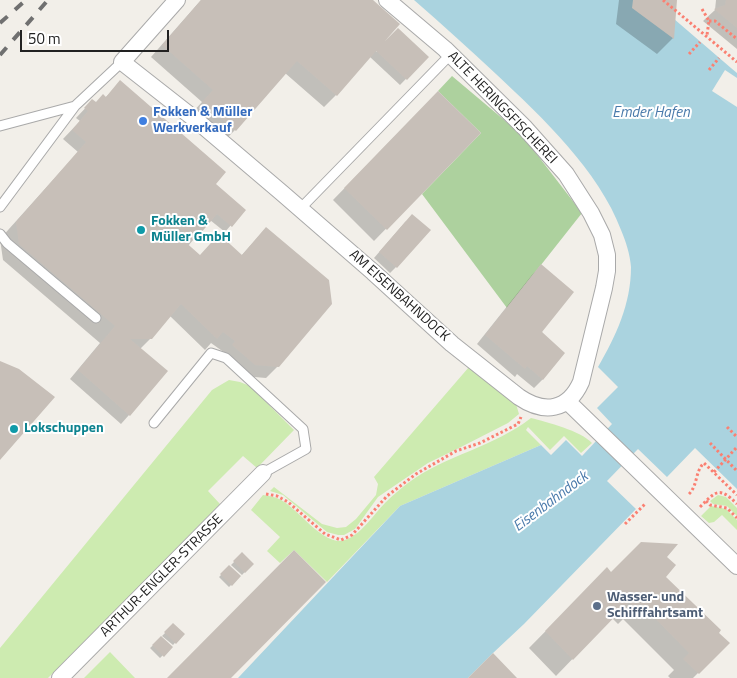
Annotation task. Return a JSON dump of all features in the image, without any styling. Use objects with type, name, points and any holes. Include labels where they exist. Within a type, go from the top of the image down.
[{"type":"street","points":[[122,62],[176,0]]},
{"type":"street","name":"ALTE HERINGSFISCHEREI","points":[[387,0],[451,54],[525,128],[566,174],[591,213],[602,235],[607,255],[604,288],[581,382],[578,390],[568,402]]},
{"type":"street","name":"AM EISENBAHNDOCK","points":[[122,62],[196,120],[300,209],[452,344],[529,403],[550,408],[568,402]]},
{"type":"street","points":[[568,402],[737,566]]},
{"type":"street","name":"ARTHUR-ENGLER-STRASSE","points":[[60,678],[263,473]]},
{"type":"lane","points":[[300,209],[451,54]]},
{"type":"lane","points":[[0,207],[75,106],[122,62]]},
{"type":"lane","points":[[0,126],[75,106]]},
{"type":"lane","points":[[0,234],[7,243],[96,318]]},
{"type":"lane","points":[[154,423],[211,353],[226,358],[303,429],[306,449],[263,473]]},
{"type":"path","points":[[663,0],[737,62]]},
{"type":"path","points":[[702,9],[709,21],[707,36]]},
{"type":"path","points":[[709,21],[715,21],[737,39]]},
{"type":"path","points":[[689,54],[700,42]]},
{"type":"path","points":[[709,70],[719,58]]},
{"type":"path","points":[[248,490],[277,496],[288,502],[325,534],[341,540],[352,535],[388,496],[416,474],[456,451],[480,443],[518,424],[529,403]]},
{"type":"path","points":[[727,428],[737,437]]},
{"type":"path","points":[[710,443],[737,471]]},
{"type":"path","points":[[714,472],[737,447]]},
{"type":"path","points":[[694,488],[698,468],[704,463],[737,495]]},
{"type":"path","points":[[737,504],[721,492],[707,500],[710,505],[727,508],[737,518]]},
{"type":"path","points":[[625,524],[638,511]]},
{"type":"green space","points":[[452,76],[522,135],[582,213],[507,308],[422,194],[481,133],[438,91]]},
{"type":"green space","points":[[469,367],[516,404],[519,414],[508,423],[428,463],[378,497],[355,529],[344,535],[327,532],[283,495],[270,491],[274,487],[322,524],[337,528],[346,527],[356,519],[376,495],[378,484],[374,477]]},
{"type":"green space","points":[[229,380],[250,386],[294,430],[257,468],[243,456],[208,491],[220,504],[48,678],[0,678],[0,648],[212,390]]},
{"type":"green space","points":[[531,418],[572,431],[592,443],[581,453],[564,436],[550,450],[528,427],[526,430],[541,445],[400,506],[327,582],[294,550],[280,563],[267,551],[280,537],[251,510],[263,495],[281,500],[324,536],[339,541],[346,540],[358,532],[396,493],[423,473],[502,436]]},
{"type":"green space","points":[[718,495],[726,497],[737,508],[737,516],[727,506],[713,504],[710,501]]},
{"type":"green space","points":[[711,506],[726,509],[737,520],[737,530],[722,515],[714,522],[709,523],[701,516]]},
{"type":"green space","points":[[110,652],[135,678],[84,678]]},
{"type":"water","name":"Emder Hafen","points":[[414,0],[652,0],[737,73],[737,489],[695,448],[667,477],[638,449],[607,481],[636,509],[524,624],[468,678],[238,678],[400,506],[541,445],[551,455],[566,440],[582,456],[612,424],[597,408],[618,387],[598,367],[611,344],[625,307],[631,267],[626,244],[611,208],[599,187],[568,146],[532,108]]},
{"type":"pier","points":[[725,70],[737,78],[737,107],[712,91]]},
{"type":"building","points":[[201,0],[373,0],[400,24],[385,41],[398,28],[429,57],[407,80],[376,51],[337,96],[297,61],[236,131],[202,102],[213,90],[162,45]]},
{"type":"building","points":[[633,0],[677,0],[674,39],[632,8]]},
{"type":"building","points":[[726,0],[737,0],[737,28],[714,9],[725,5]]},
{"type":"building","name":"Fokken & Müller GmbH","points":[[120,80],[226,172],[216,184],[246,210],[232,227],[217,214],[194,241],[178,227],[174,232],[200,255],[219,234],[242,255],[266,227],[329,280],[332,304],[279,367],[255,365],[232,345],[235,341],[223,332],[217,339],[181,304],[152,339],[130,339],[168,371],[130,416],[78,370],[115,326],[19,244],[16,222],[86,142],[72,130],[88,111],[84,108],[92,99],[96,102],[103,94],[106,97]]},
{"type":"building","points":[[438,91],[481,133],[387,230],[344,188]]},
{"type":"building","points":[[412,214],[431,230],[397,268],[379,252]]},
{"type":"building","points":[[541,264],[574,292],[542,332],[565,353],[543,380],[527,366],[525,369],[485,335]]},
{"type":"building","name":"Lokschuppen","points":[[0,361],[19,369],[55,397],[0,460]]},
{"type":"building","name":"Wasser- und Schifffahrtsamt","points":[[641,542],[678,544],[667,557],[676,565],[666,577],[721,630],[719,633],[730,643],[699,674],[683,659],[689,653],[640,603],[635,609],[629,602],[573,660],[545,631],[607,567],[611,572]]},
{"type":"building","points":[[294,550],[326,582],[231,678],[167,678]]},
{"type":"building","points":[[242,552],[254,564],[245,573],[233,561]]},
{"type":"building","points":[[229,565],[241,576],[232,586],[220,574]]},
{"type":"building","points":[[173,623],[185,634],[176,644],[164,632]]},
{"type":"building","points":[[161,636],[173,647],[164,657],[152,645]]},
{"type":"building","points":[[493,653],[517,678],[468,678]]},
{"type":"railway","points":[[0,23],[26,0]]},
{"type":"railway","points":[[0,55],[48,0]]},
{"type":"place","name":"Fokken & Müller Werkverkauf","points":[[143,121]]},
{"type":"place","name":"Fokken & Müller GmbH","points":[[141,230]]},
{"type":"place","name":"Lokschuppen","points":[[14,429]]},
{"type":"place","name":"Wasser- und Schifffahrtsamt","points":[[597,606]]},
{"type":"water label","name":"Eisenbahndock","points":[[551,502]]}]
